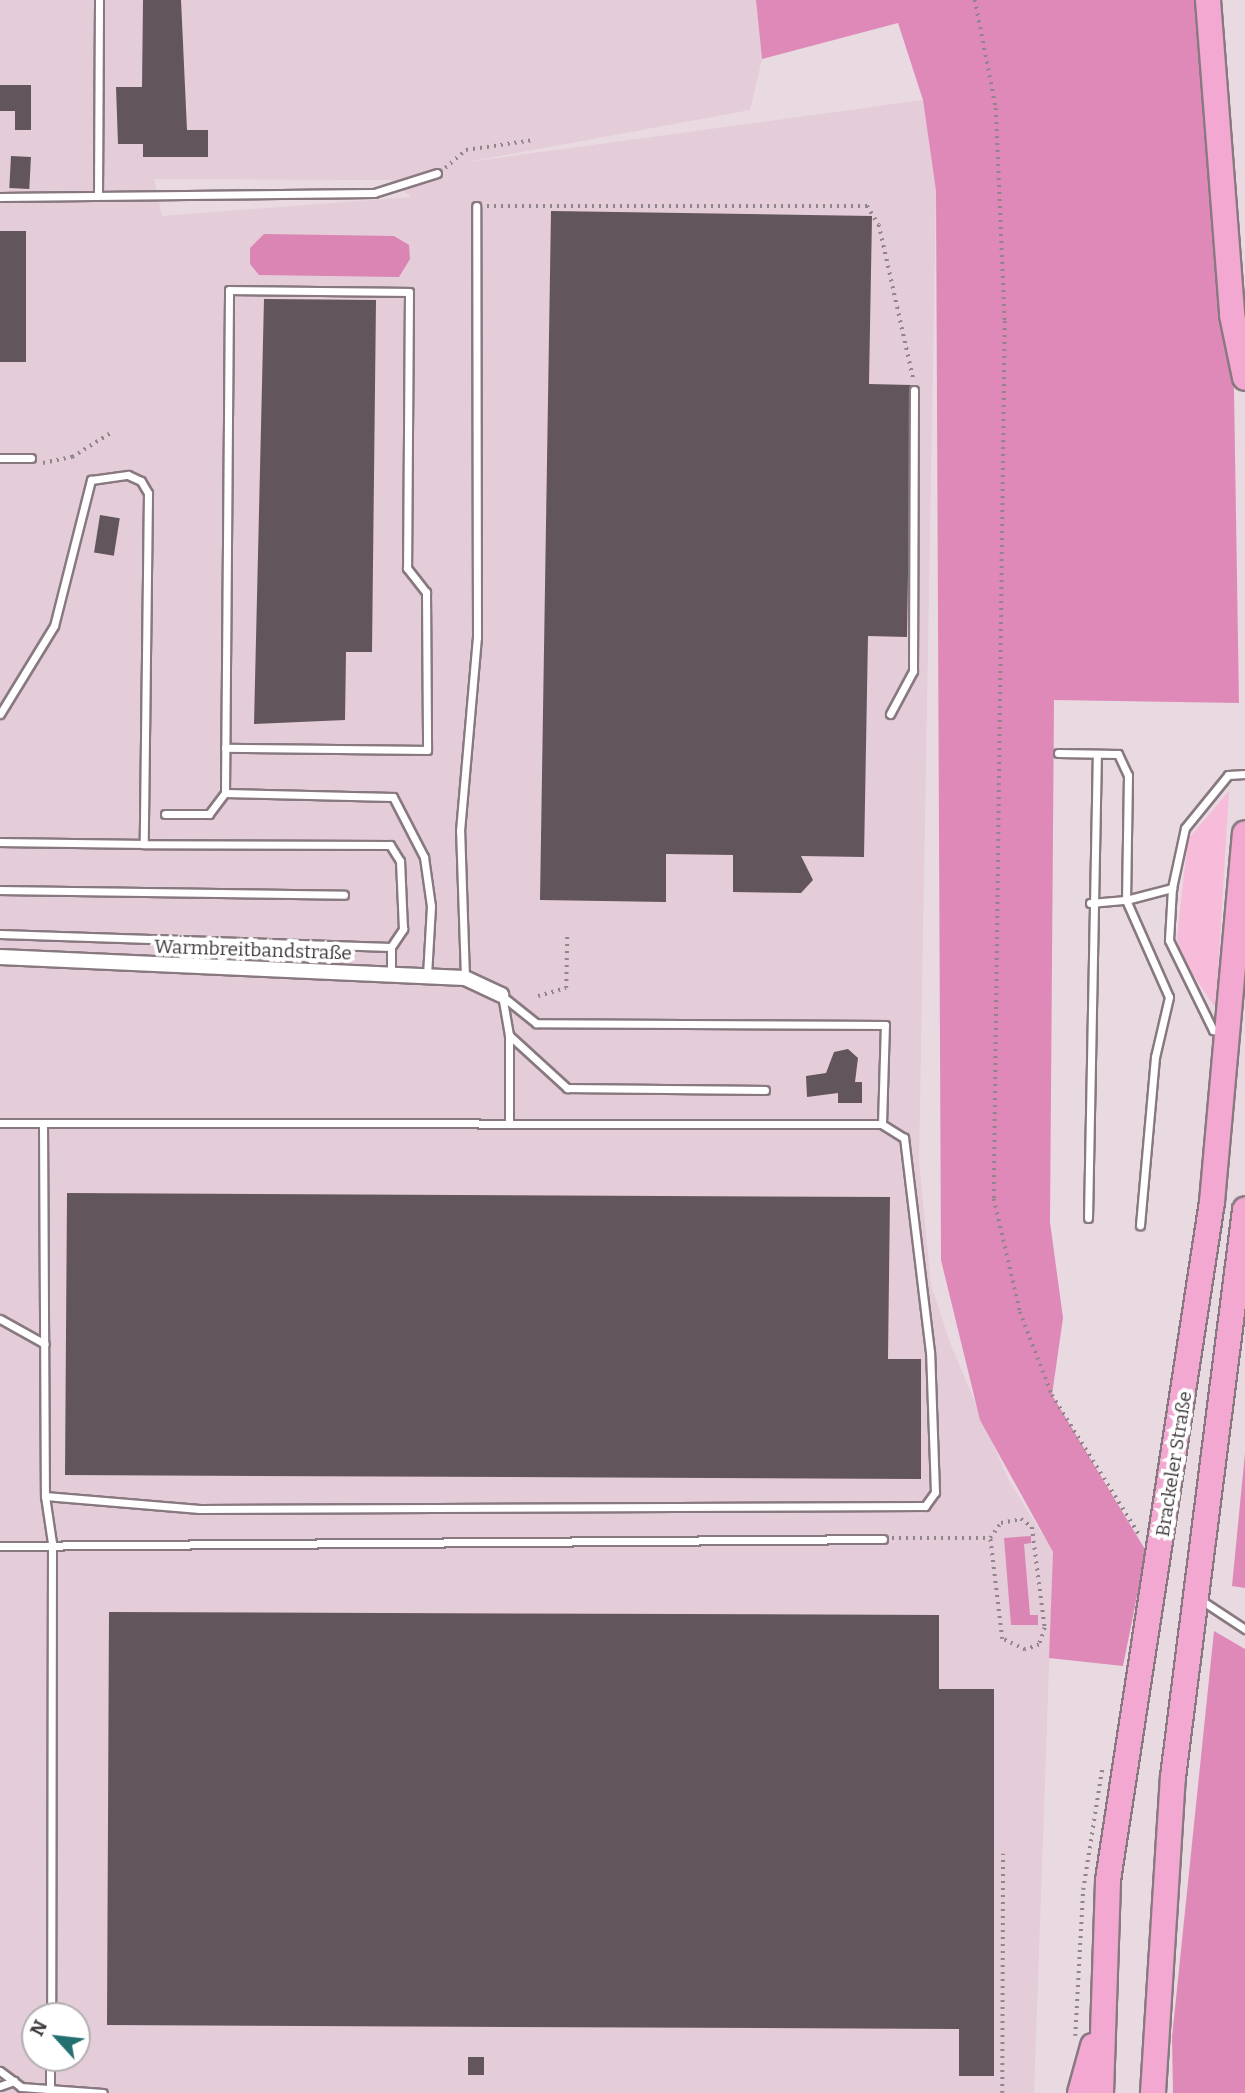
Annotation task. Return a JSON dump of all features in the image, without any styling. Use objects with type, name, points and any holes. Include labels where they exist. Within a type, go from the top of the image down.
[{"type":"highway","points":[[1208,0],[1232,315],[1245,378]]},
{"type":"highway","points":[[1224,0],[1245,265]]},
{"type":"highway","name":"Brackeler Straße","points":[[1101,2093],[1100,2029],[1108,1880],[1196,1320],[1232,1032],[1245,834]]},
{"type":"highway","name":"Brackeler Straße","points":[[1153,2093],[1164,1867],[1195,1596],[1245,1210]]},
{"type":"highway","points":[[1080,2093],[1100,2029]]},
{"type":"street","name":"Warmbreitbandstraße","points":[[0,957],[464,978],[502,995]]},
{"type":"lane","points":[[98,194],[99,0]]},
{"type":"lane","points":[[0,197],[374,193],[437,173]]},
{"type":"lane","points":[[464,978],[460,831],[477,637],[476,206]]},
{"type":"lane","points":[[165,814],[209,814],[225,793],[225,748],[229,290],[409,292],[407,568],[426,592],[427,750],[225,748]]},
{"type":"lane","points":[[890,714],[913,671],[914,390]]},
{"type":"lane","points":[[0,458],[31,458]]},
{"type":"lane","points":[[0,714],[54,626],[91,480],[119,475],[141,481],[148,493],[144,844]]},
{"type":"lane","points":[[1058,753],[1118,754],[1128,775],[1126,900],[1169,997],[1155,1057],[1140,1225]]},
{"type":"lane","points":[[1088,1218],[1090,903],[1097,754]]},
{"type":"lane","points":[[1232,1032],[1213,1030],[1169,940],[1172,888],[1185,828],[1228,775],[1245,774]]},
{"type":"lane","points":[[225,793],[393,797],[424,857],[431,905],[427,976]]},
{"type":"lane","points":[[0,842],[390,845],[400,861],[405,900],[403,929],[391,947],[391,975]]},
{"type":"lane","points":[[1090,903],[1126,900],[1172,888]]},
{"type":"lane","points":[[0,890],[344,895]]},
{"type":"lane","points":[[0,933],[391,947]]},
{"type":"lane","points":[[502,995],[509,1035],[509,1123]]},
{"type":"lane","points":[[502,995],[537,1023],[885,1025],[882,1124]]},
{"type":"lane","points":[[509,1035],[567,1088],[765,1090]]},
{"type":"lane","points":[[0,1123],[882,1124],[904,1138],[930,1352],[935,1492],[925,1506],[199,1509],[45,1496]]},
{"type":"lane","points":[[43,1123],[45,1496],[52,1543],[51,2002]]},
{"type":"lane","points":[[0,1319],[45,1344]]},
{"type":"lane","points":[[0,1546],[52,1543],[883,1539]]},
{"type":"lane","points":[[1195,1596],[1245,1629]]},
{"type":"lane","points":[[0,2071],[14,2081],[103,2093]]},
{"type":"lane","points":[[50,2072],[50,2087]]},
{"type":"lane","points":[[0,2086],[14,2081]]},
{"type":"path","points":[[975,0],[996,108],[1005,308],[994,1199],[1020,1312],[1052,1395],[1142,1539]]},
{"type":"path","points":[[437,173],[466,150],[534,140]]},
{"type":"path","points":[[476,206],[867,206],[879,225],[914,359],[914,390]]},
{"type":"path","points":[[31,458],[72,457],[109,434]]},
{"type":"path","points":[[538,996],[566,988],[567,935]]},
{"type":"path","points":[[1021,1519],[1032,1527],[1045,1628],[1039,1645],[1026,1650],[1002,1639],[990,1538],[1001,1523],[1021,1519]]},
{"type":"path","points":[[883,1539],[911,1534],[990,1538]]},
{"type":"path","points":[[1075,2043],[1083,1890],[1094,1794],[1105,1762]]},
{"type":"path","points":[[1002,2093],[1003,1854]]},
{"type":"shaded area","points":[[0,0],[756,0],[762,59],[750,110],[461,163],[923,100],[936,191],[919,1160],[931,1285],[950,1343],[1007,1477],[1053,1552],[1034,2093],[0,2093]],"holes":[[[154,179],[391,180],[411,197],[162,216]]]},
{"type":"shaded area","points":[[756,0],[1201,0],[1218,139],[1234,391],[1239,703],[1054,700],[1050,1222],[1063,1318],[1052,1395],[1146,1551],[1123,1666],[1049,1658],[1053,1552],[980,1420],[941,1260],[936,191],[923,100],[898,23],[762,59]]},
{"type":"shaded area","points":[[264,234],[394,236],[409,245],[410,259],[399,277],[259,275],[250,264],[250,248]]},
{"type":"shaded area","points":[[1229,791],[1214,1006],[1181,957],[1177,937],[1188,839]]},
{"type":"shaded area","points":[[1245,1453],[1245,1588],[1232,1586]]},
{"type":"shaded area","points":[[1031,1536],[1031,1543],[1024,1544],[1030,1615],[1038,1615],[1038,1625],[1011,1625],[1004,1538]]},
{"type":"shaded area","points":[[1214,1631],[1245,1649],[1245,2093],[1173,2093],[1172,2037]]},
{"type":"building","points":[[143,0],[181,0],[187,130],[208,130],[208,157],[143,157],[143,144],[118,144],[116,87],[142,87]]},
{"type":"building","points":[[0,85],[31,85],[31,130],[15,130],[15,111],[0,111]]},
{"type":"building","points":[[11,156],[31,157],[29,189],[9,188]]},
{"type":"building","points":[[551,211],[872,216],[869,384],[911,385],[907,637],[868,636],[864,857],[801,856],[813,880],[801,893],[733,892],[733,855],[666,854],[666,902],[540,900]]},
{"type":"building","points":[[0,231],[26,231],[26,362],[0,362]]},
{"type":"building","points":[[264,299],[376,300],[372,652],[346,652],[345,720],[254,724]]},
{"type":"building","points":[[100,515],[120,518],[114,556],[94,553]]},
{"type":"building","points":[[848,1049],[858,1058],[855,1082],[862,1082],[862,1103],[838,1103],[838,1093],[807,1097],[806,1076],[826,1073],[834,1052]]},
{"type":"building","points":[[67,1193],[890,1197],[888,1359],[921,1359],[921,1479],[65,1475]]},
{"type":"building","points":[[109,1612],[939,1615],[939,1689],[994,1689],[994,2076],[959,2076],[959,2029],[107,2025]]},
{"type":"building","points":[[468,2057],[484,2057],[484,2075],[468,2075]]}]
